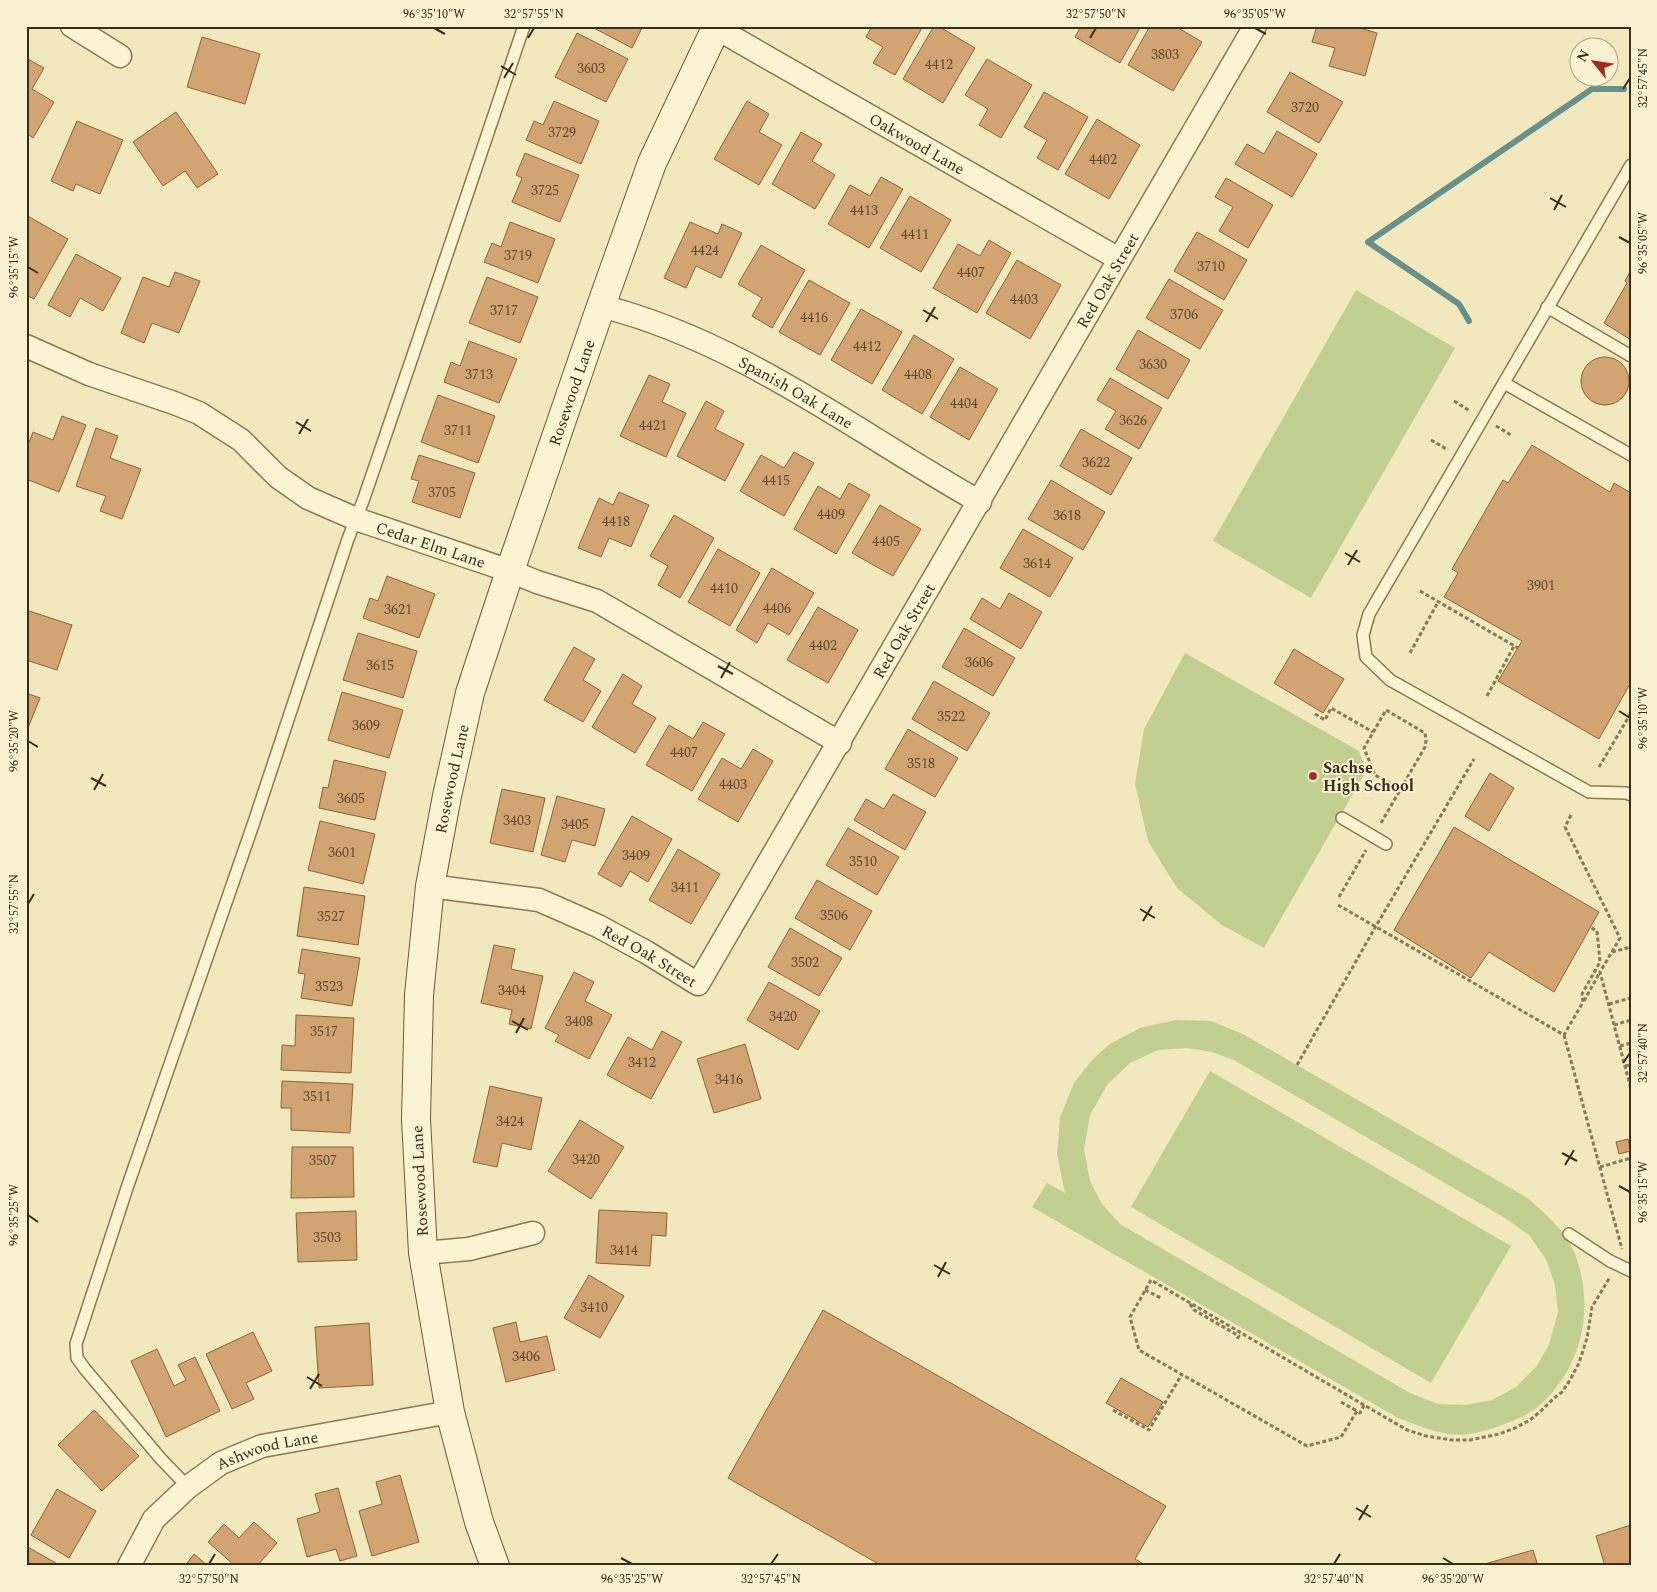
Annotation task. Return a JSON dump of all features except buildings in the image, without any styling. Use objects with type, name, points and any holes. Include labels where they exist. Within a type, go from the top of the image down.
[{"type":"street","points":[[72,26],[120,56]]},
{"type":"street","name":"Red Oak Street","points":[[430,886],[539,900],[598,926],[646,952],[698,984],[840,743],[1255,26]]},
{"type":"street","name":"Oakwood Lane","points":[[716,27],[1119,259]]},
{"type":"street","name":"Rosewood Lane","points":[[495,1566],[479,1522],[450,1412],[423,1253],[416,1100],[419,995],[430,886],[470,693],[510,571],[600,306],[652,163],[716,27]]},
{"type":"street","name":"Spanish Oak Lane","points":[[600,306],[631,313],[682,332],[730,355],[791,388],[980,502]]},
{"type":"street","name":"Cedar Elm Lane","points":[[26,346],[89,374],[199,413],[241,440],[278,477],[308,498],[356,519],[597,601],[840,743]]},
{"type":"street","points":[[423,1253],[469,1248],[533,1233]]},
{"type":"street","name":"Ashwood Lane","points":[[129,1566],[154,1519],[188,1487],[221,1463],[262,1446],[450,1412]]},
{"type":"lane","points":[[188,1487],[161,1459],[85,1369],[77,1358],[76,1344],[127,1188],[255,819],[348,539],[412,358],[524,26]]},
{"type":"lane","points":[[1631,164],[1368,614],[1363,636],[1366,657],[1390,680],[1589,792],[1626,793],[1631,795]]},
{"type":"lane","points":[[1548,307],[1631,356]]},
{"type":"lane","points":[[1504,383],[1631,455]]},
{"type":"lane","points":[[1342,818],[1386,844]]},
{"type":"lane","points":[[1569,1234],[1631,1271]]},
{"type":"path","points":[[1454,401],[1471,412]]},
{"type":"path","points":[[1491,423],[1510,434]]},
{"type":"path","points":[[1420,591],[1516,647],[1487,696]]},
{"type":"path","points":[[1410,653],[1438,602]]},
{"type":"path","points":[[1315,714],[1325,720],[1331,708],[1373,732]]},
{"type":"path","points":[[1339,897],[1426,747],[1424,733],[1386,710],[1364,748],[1375,775],[1401,790]]},
{"type":"path","points":[[1600,767],[1631,713]]},
{"type":"path","points":[[1297,1065],[1474,759]]},
{"type":"path","points":[[1564,1034],[1620,938],[1565,827],[1571,815]]},
{"type":"path","points":[[1338,905],[1564,1034],[1622,1252],[1592,1307],[1587,1338],[1580,1363],[1562,1392],[1530,1420],[1499,1434],[1470,1440],[1452,1440],[1426,1436],[1407,1430],[1150,1280],[1130,1317],[1138,1350],[1307,1446],[1341,1437],[1357,1411]]},
{"type":"path","points":[[1583,1002],[1582,994],[1600,962],[1597,931],[1590,927]]},
{"type":"path","points":[[1612,952],[1631,947]]},
{"type":"path","points":[[1600,972],[1631,1089]]},
{"type":"path","points":[[1609,1004],[1631,998]]},
{"type":"path","points":[[1614,1026],[1631,1020]]},
{"type":"path","points":[[1620,1046],[1631,1043]]},
{"type":"path","points":[[1625,1066],[1631,1064]]},
{"type":"path","points":[[1600,1167],[1631,1158]]},
{"type":"path","points":[[1145,1290],[1161,1298]]},
{"type":"path","points":[[1188,1302],[1194,1310],[1239,1336],[1237,1339]]},
{"type":"path","points":[[1114,1410],[1149,1430],[1182,1374]]},
{"type":"path","points":[[1341,1402],[1360,1413],[1364,1406]]},
{"type":"green space","points":[[1356,290],[1455,348],[1311,598],[1213,541]]},
{"type":"green space","points":[[1185,653],[1359,751],[1366,771],[1264,948],[1222,925],[1177,888],[1148,841],[1135,784],[1144,729]]},
{"type":"green space","points":[[1176,1020],[1211,1021],[1243,1034],[1526,1197],[1533,1203],[1554,1222],[1571,1245],[1581,1274],[1584,1294],[1581,1334],[1567,1372],[1555,1389],[1541,1404],[1529,1413],[1483,1431],[1452,1435],[1398,1418],[1032,1207],[1047,1183],[1065,1193],[1057,1154],[1060,1117],[1074,1083],[1092,1060],[1110,1044],[1140,1028]],"holes":[[[1188,1048],[1212,1052],[1234,1060],[1505,1218],[1529,1235],[1546,1259],[1555,1285],[1558,1312],[1549,1345],[1536,1367],[1516,1387],[1492,1400],[1465,1405],[1438,1404],[1410,1393],[1120,1224],[1102,1204],[1090,1181],[1084,1149],[1090,1115],[1107,1085],[1130,1063],[1158,1050]]]},
{"type":"green space","points":[[1210,1071],[1511,1246],[1431,1383],[1131,1207]]},
{"type":"waterway","points":[[1469,321],[1459,304],[1368,242],[1592,89],[1624,89]]},
{"type":"place","name":"Sachse High School","points":[[1313,776]]}]
